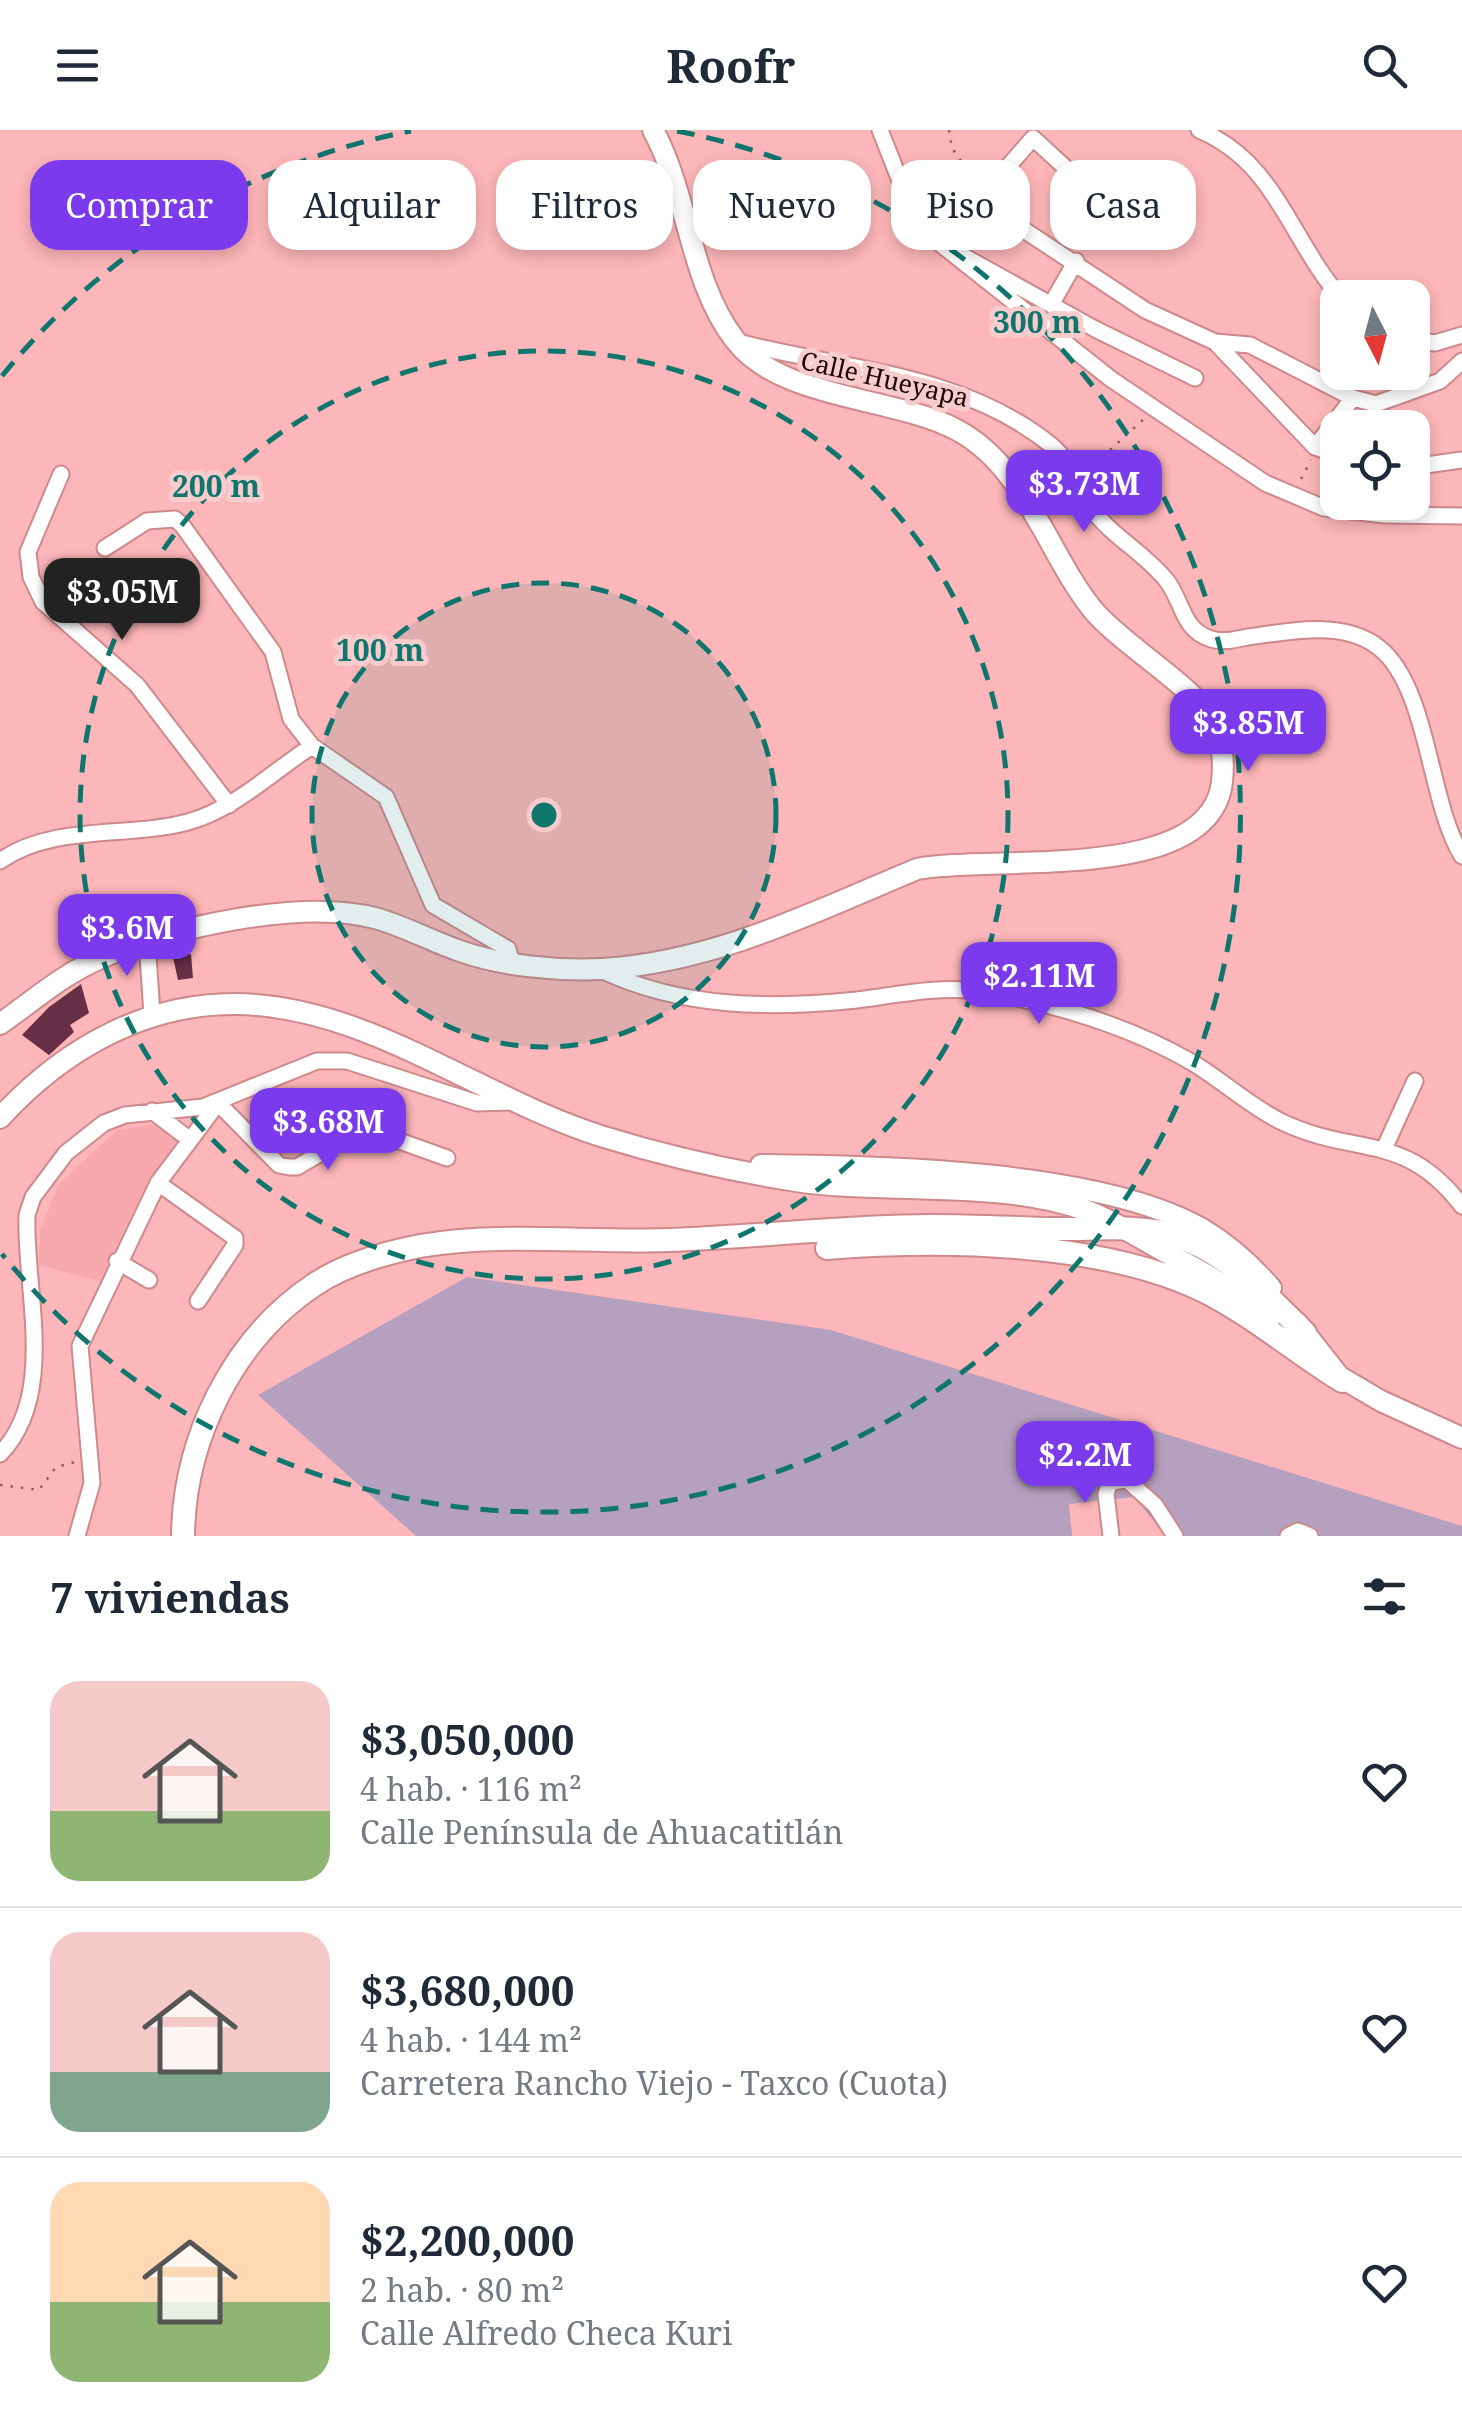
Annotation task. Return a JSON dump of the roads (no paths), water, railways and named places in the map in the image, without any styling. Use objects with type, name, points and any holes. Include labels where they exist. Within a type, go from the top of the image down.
[{"type":"highway","points":[[183,1536],[183,1515],[206,1420],[238,1359],[262,1328],[316,1283],[357,1264],[418,1246],[510,1240],[654,1241],[932,1226],[1120,1229],[1172,1235],[1198,1245],[1256,1284],[1304,1333]]},
{"type":"highway","points":[[654,1241],[713,1250],[864,1245],[1071,1252],[1143,1269],[1202,1290],[1342,1380]]},
{"type":"main road","points":[[0,1024],[72,972],[148,942],[266,916],[346,913],[376,918],[462,952],[512,963],[600,969],[695,958],[918,869],[954,862],[1111,859],[1163,846],[1195,829],[1220,800],[1222,746],[1213,720],[1092,608],[1031,509],[994,459],[958,431],[772,370],[736,342],[697,260],[679,188],[653,130]]},
{"type":"main road","points":[[0,1118],[40,1078],[118,1027],[152,1014],[239,1004],[305,1011],[356,1028],[512,1102],[601,1136],[798,1182],[1051,1202],[1095,1214],[1209,1275],[1342,1380],[1462,1438]]},
{"type":"main road","points":[[718,1164],[884,1166],[1123,1197],[1202,1228],[1242,1256],[1342,1380]]},
{"type":"street","points":[[880,130],[892,160]]},
{"type":"street","points":[[1199,130],[1221,139],[1258,168],[1313,265],[1326,280]]},
{"type":"street","points":[[1059,160],[1032,134],[984,194],[1012,222],[1076,261],[1144,310],[1216,342],[1250,346],[1353,398],[1376,404],[1440,380],[1462,362]]},
{"type":"street","points":[[948,250],[1020,311],[1053,329],[1110,379],[1157,408],[1228,462],[1306,502],[1385,515],[1462,516]]},
{"type":"street","points":[[953,250],[1095,330],[1195,378]]},
{"type":"street","points":[[1052,303],[1076,261]]},
{"type":"street","points":[[1430,342],[1462,336]]},
{"type":"street","name":"Calle Hueyapa","points":[[736,342],[939,385],[975,397],[1056,448],[1110,532],[1167,582],[1189,628],[1210,639],[1227,641],[1342,630],[1368,638],[1401,676],[1462,856]]},
{"type":"street","points":[[1216,342],[1320,449]]},
{"type":"street","points":[[1315,447],[1353,398]]},
{"type":"street","points":[[1374,410],[1376,404]]},
{"type":"street","points":[[1430,464],[1462,460]]},
{"type":"street","points":[[61,474],[28,552],[31,578],[43,602],[137,685],[228,805]]},
{"type":"street","points":[[105,548],[148,521],[174,519],[272,652],[282,695],[292,718],[312,746],[386,798],[432,905],[508,948],[512,963]]},
{"type":"street","points":[[0,861],[37,844],[184,823],[228,805],[312,746]]},
{"type":"street","points":[[148,942],[152,1014]]},
{"type":"street","points":[[600,969],[639,988],[762,1006],[942,989],[1036,1002],[1135,1035],[1190,1062],[1280,1121],[1327,1139],[1384,1149],[1428,1168],[1462,1206]]},
{"type":"street","points":[[0,1454],[17,1432],[31,1384],[32,1299],[26,1246],[33,1198],[80,1138],[125,1115],[218,1102],[330,1060],[477,1103],[512,1102]]},
{"type":"street","points":[[1384,1149],[1415,1081]]},
{"type":"street","points":[[77,1536],[92,1483],[80,1346],[117,1261],[158,1183],[218,1102]]},
{"type":"street","points":[[218,1102],[280,1165],[288,1168],[297,1167],[356,1132],[394,1138],[448,1158]]},
{"type":"street","points":[[152,1111],[189,1139]]},
{"type":"street","points":[[158,1183],[234,1238],[235,1245],[198,1300]]},
{"type":"street","points":[[117,1261],[148,1280]]},
{"type":"street","points":[[1111,1536],[1106,1494],[1110,1482],[1126,1480],[1155,1505],[1175,1536]]},
{"type":"street","points":[[1288,1536],[1298,1532],[1310,1536]]}]
